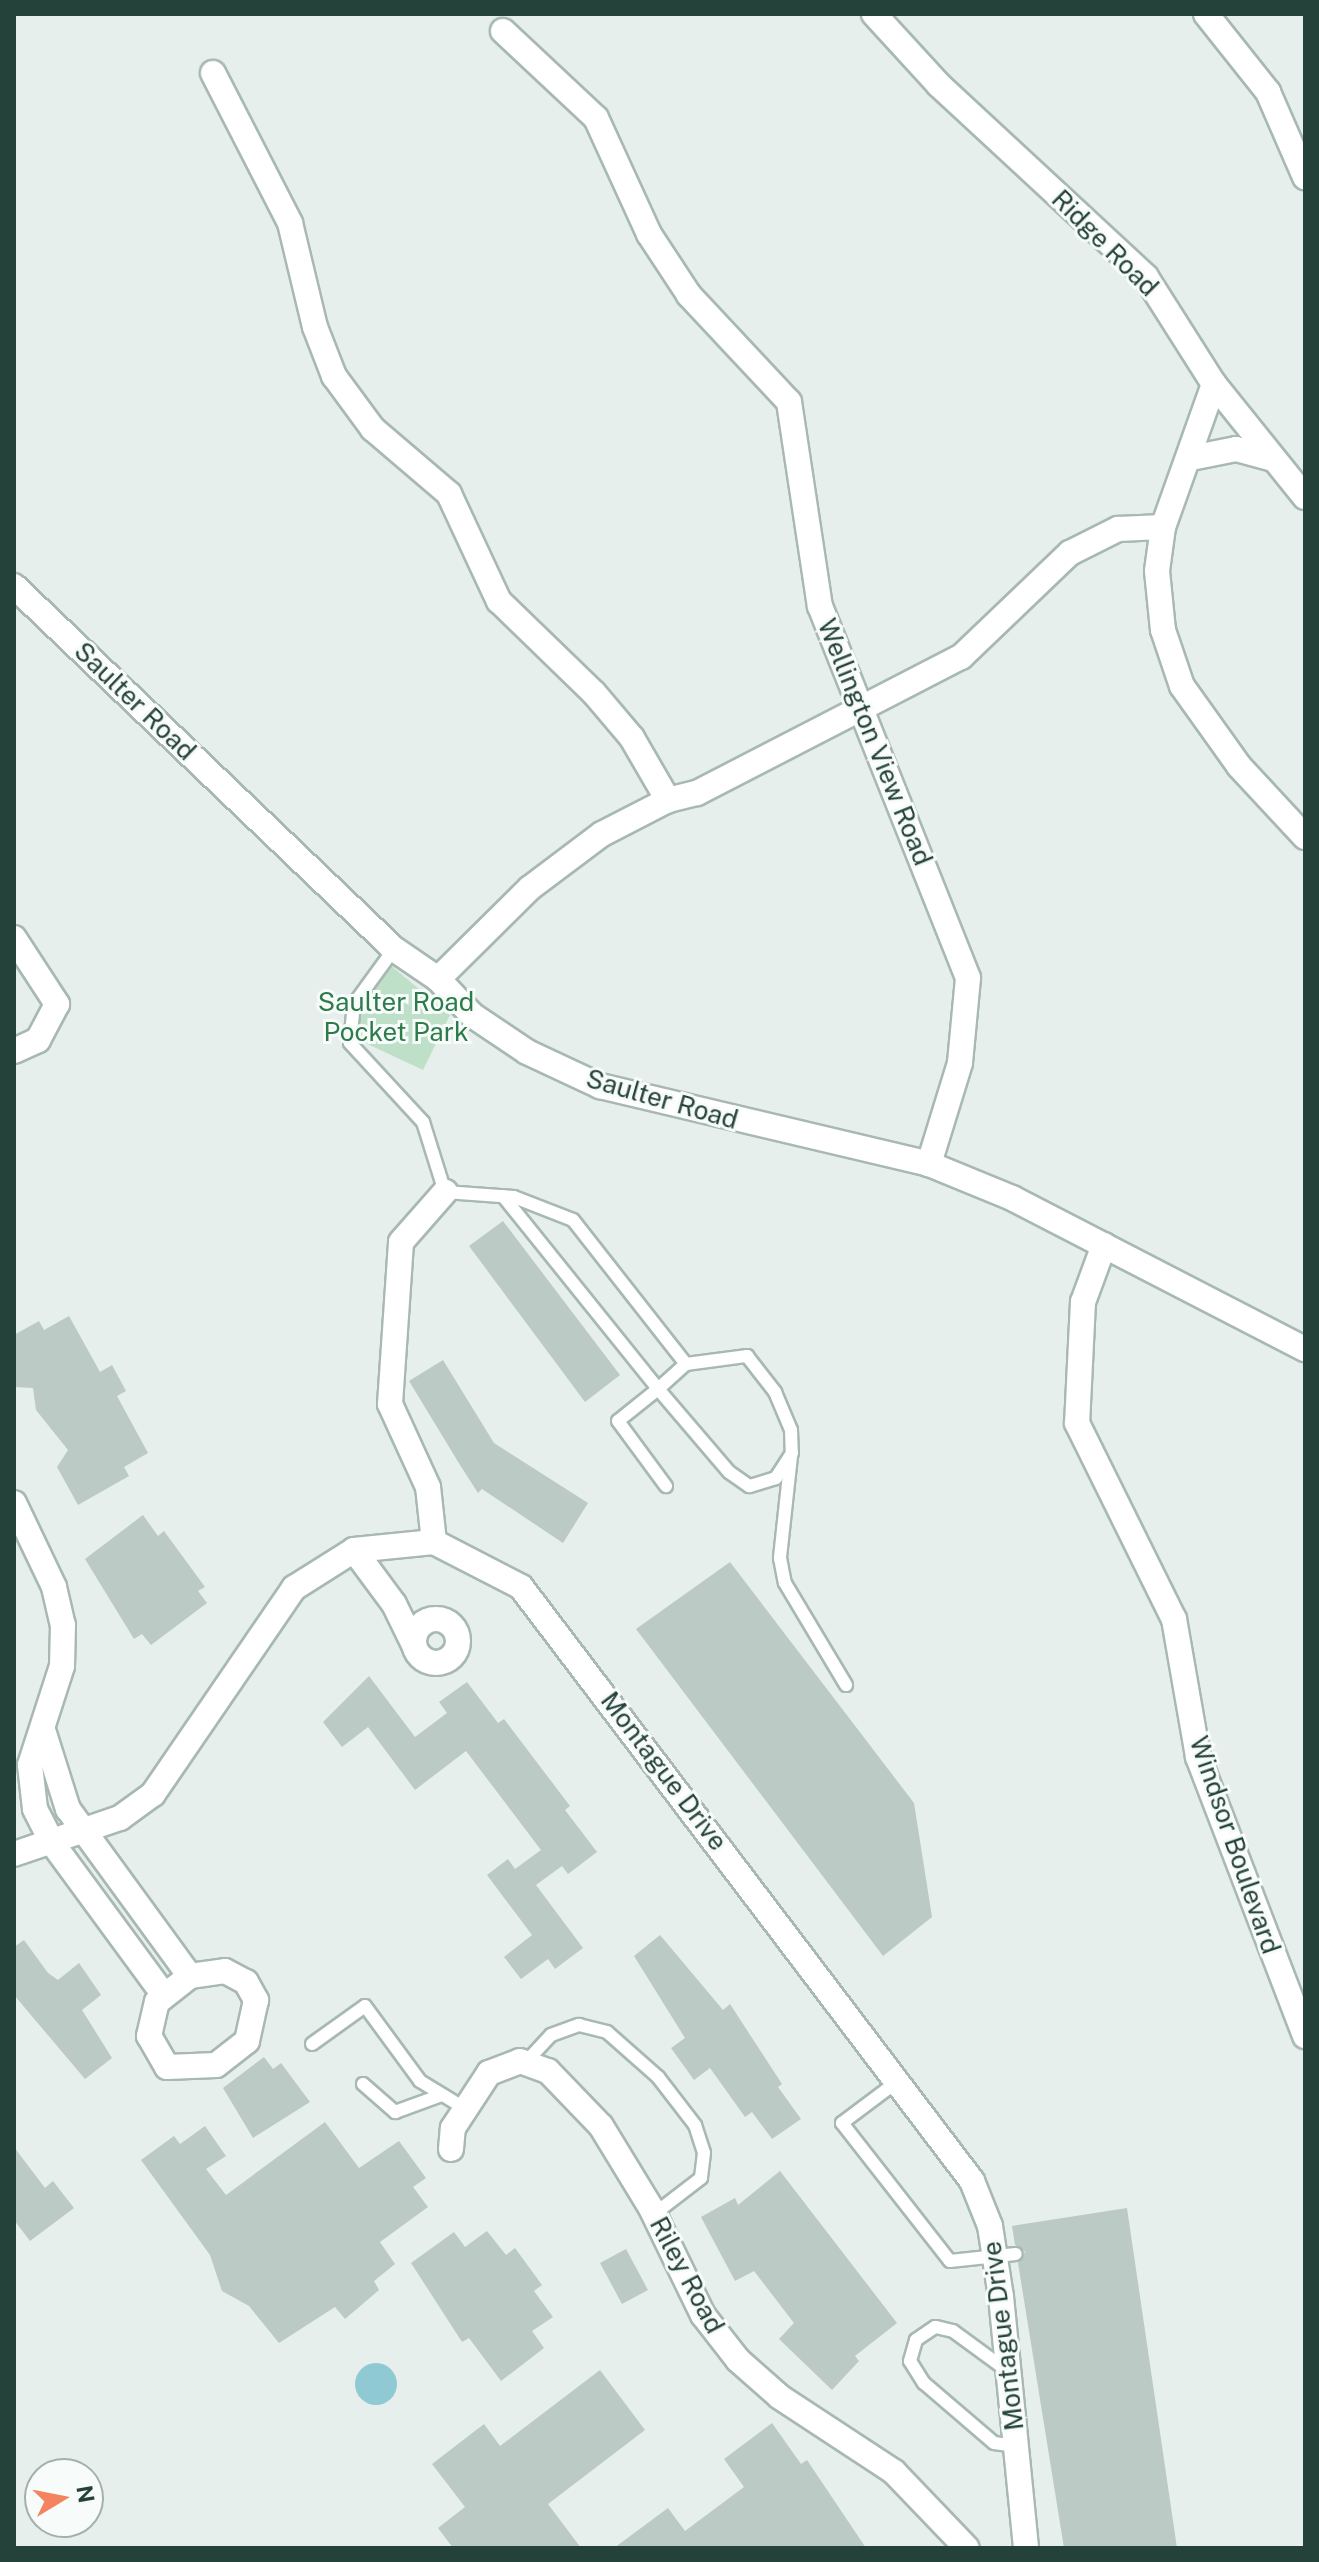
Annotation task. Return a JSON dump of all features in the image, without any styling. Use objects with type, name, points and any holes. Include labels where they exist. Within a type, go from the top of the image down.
[{"type":"street","name":"Ridge Road","points":[[874,14],[939,85],[1146,277],[1214,384],[1305,497]]},
{"type":"street","points":[[1206,14],[1268,92],[1305,177]]},
{"type":"street","name":"Wellington View Road","points":[[503,31],[596,118],[649,234],[689,295],[789,402],[820,606],[858,711],[959,942],[968,978],[960,1063],[929,1164]]},
{"type":"street","points":[[213,73],[290,223],[315,327],[334,376],[373,429],[449,494],[499,601],[594,693],[632,738],[668,800]]},
{"type":"street","points":[[1214,384],[1191,458],[1163,527],[1157,571],[1163,630],[1182,686],[1239,766],[1305,837]]},
{"type":"street","points":[[1191,458],[1236,449],[1274,459]]},
{"type":"street","points":[[438,979],[530,888],[602,834],[668,800],[697,793],[961,657],[1070,553],[1118,529],[1163,527]]},
{"type":"street","name":"Saulter Road","points":[[14,586],[394,949],[438,979],[472,1015],[505,1037],[600,1086],[929,1164],[1104,1245],[1305,1349]]},
{"type":"street","points":[[14,938],[57,1004],[38,1040],[14,1051]]},
{"type":"street","points":[[14,1854],[53,1844],[120,1818],[153,1794],[294,1588],[354,1550],[434,1542],[428,1487],[390,1404],[401,1242],[445,1192]]},
{"type":"street","name":"Windsor Boulevard","points":[[1104,1245],[1083,1302],[1077,1423],[1174,1619],[1198,1757],[1305,2036]]},
{"type":"street","points":[[14,1503],[60,1605],[62,1666],[44,1733],[30,1765],[31,1785],[53,1844],[163,1994]]},
{"type":"street","name":"Montague Drive","points":[[434,1542],[521,1587],[972,2181],[1006,2256],[1009,2372],[1026,2548]]},
{"type":"street","points":[[354,1550],[394,1604],[414,1645],[432,1663],[452,1657],[459,1643],[455,1629],[436,1618],[394,1604]]},
{"type":"street","points":[[414,1645],[416,1629],[436,1618]]},
{"type":"street","points":[[44,1733],[56,1781],[83,1832],[190,1976]]},
{"type":"street","points":[[225,1971],[251,1989],[254,2025],[229,2058],[192,2070],[158,2060],[149,2028],[163,1994],[190,1976],[225,1971]]},
{"type":"street","points":[[451,2149],[453,2128],[489,2073],[525,2063]]},
{"type":"street","name":"Riley Road","points":[[525,2063],[548,2071],[601,2126],[654,2214],[703,2315],[738,2360],[780,2397],[894,2472],[967,2548]]},
{"type":"lane","points":[[394,949],[354,1004],[350,1043],[423,1122],[445,1192],[503,1196],[540,1203],[573,1220],[686,1364]]},
{"type":"lane","points":[[503,1196],[658,1389],[749,1486],[776,1478],[792,1453]]},
{"type":"lane","points":[[666,1486],[618,1421],[686,1364],[747,1356],[775,1392],[791,1430],[792,1453],[780,1558],[785,1583],[846,1685]]},
{"type":"lane","points":[[312,2044],[365,2006],[420,2081],[464,2108]]},
{"type":"lane","points":[[525,2063],[551,2035],[579,2025],[607,2032],[658,2077],[695,2125],[704,2153],[701,2178],[654,2214]]},
{"type":"lane","points":[[898,2081],[842,2123],[950,2261],[1006,2256]]},
{"type":"lane","points":[[363,2084],[395,2112],[442,2095]]},
{"type":"lane","points":[[1009,2372],[953,2331],[935,2327],[916,2340],[910,2361],[924,2383],[994,2443],[1016,2446]]},
{"type":"green space","name":"Saulter Road Pocket Park","points":[[388,963],[450,1015],[423,1070],[359,1040],[361,1003]]},
{"type":"water","points":[[376,2363],[391,2369],[397,2384],[391,2399],[376,2405],[361,2399],[355,2384],[361,2369]]},
{"type":"building","points":[[503,1221],[620,1375],[585,1402],[469,1246]]},
{"type":"building","points":[[69,1316],[100,1372],[112,1365],[126,1391],[117,1396],[148,1453],[124,1467],[129,1476],[78,1505],[57,1467],[68,1450],[36,1410],[33,1388],[14,1387],[14,1335],[39,1321],[44,1330]]},
{"type":"building","points":[[443,1360],[494,1443],[588,1503],[563,1543],[482,1489],[478,1493],[409,1381]]},
{"type":"building","points":[[143,1515],[158,1536],[164,1531],[205,1587],[198,1591],[207,1603],[151,1645],[142,1634],[134,1639],[85,1559]]},
{"type":"building","points":[[730,1562],[914,1803],[932,1917],[883,1956],[636,1629]]},
{"type":"building","points":[[369,1676],[415,1737],[447,1713],[439,1702],[467,1682],[498,1723],[504,1719],[570,1806],[565,1810],[597,1852],[568,1874],[562,1866],[536,1885],[583,1948],[555,1969],[548,1959],[521,1979],[504,1957],[532,1935],[487,1875],[508,1859],[515,1869],[541,1850],[466,1751],[415,1790],[368,1727],[342,1747],[323,1722]]},
{"type":"building","points":[[660,1935],[723,2010],[730,2004],[782,2084],[778,2087],[801,2119],[772,2139],[752,2112],[745,2117],[710,2068],[694,2080],[671,2048],[685,2038],[634,1956]]},
{"type":"building","points":[[24,1940],[48,1973],[58,1980],[79,1963],[101,1995],[82,2010],[112,2058],[85,2079],[14,1995],[14,1947]]},
{"type":"building","points":[[264,2057],[273,2069],[281,2063],[310,2102],[253,2138],[223,2088]]},
{"type":"building","points":[[325,2122],[359,2168],[399,2141],[426,2178],[413,2187],[428,2207],[380,2242],[395,2264],[374,2281],[379,2290],[345,2319],[335,2307],[279,2343],[249,2306],[222,2291],[210,2255],[141,2160],[174,2136],[180,2144],[205,2126],[226,2156],[206,2169],[226,2195]]},
{"type":"building","points":[[14,2147],[45,2188],[53,2181],[74,2208],[30,2241],[14,2220]]},
{"type":"building","points":[[780,2171],[897,2323],[855,2356],[859,2361],[832,2390],[779,2339],[794,2323],[754,2271],[735,2281],[701,2217],[735,2198],[738,2205]]},
{"type":"building","points":[[1127,2208],[1177,2548],[1064,2548],[1018,2263],[1025,2252],[1015,2245],[1012,2226]]},
{"type":"building","points":[[487,2231],[506,2255],[515,2248],[542,2285],[534,2291],[553,2317],[532,2331],[544,2348],[501,2381],[469,2338],[462,2342],[411,2263],[454,2232],[465,2247]]},
{"type":"building","points":[[626,2249],[648,2290],[622,2304],[600,2263]]},
{"type":"building","points":[[600,2370],[645,2430],[548,2504],[581,2548],[453,2548],[438,2528],[465,2507],[432,2464],[484,2424],[500,2446]]},
{"type":"building","points":[[772,2423],[801,2464],[807,2460],[866,2548],[614,2548],[668,2508],[685,2531],[744,2487],[724,2459]]}]
